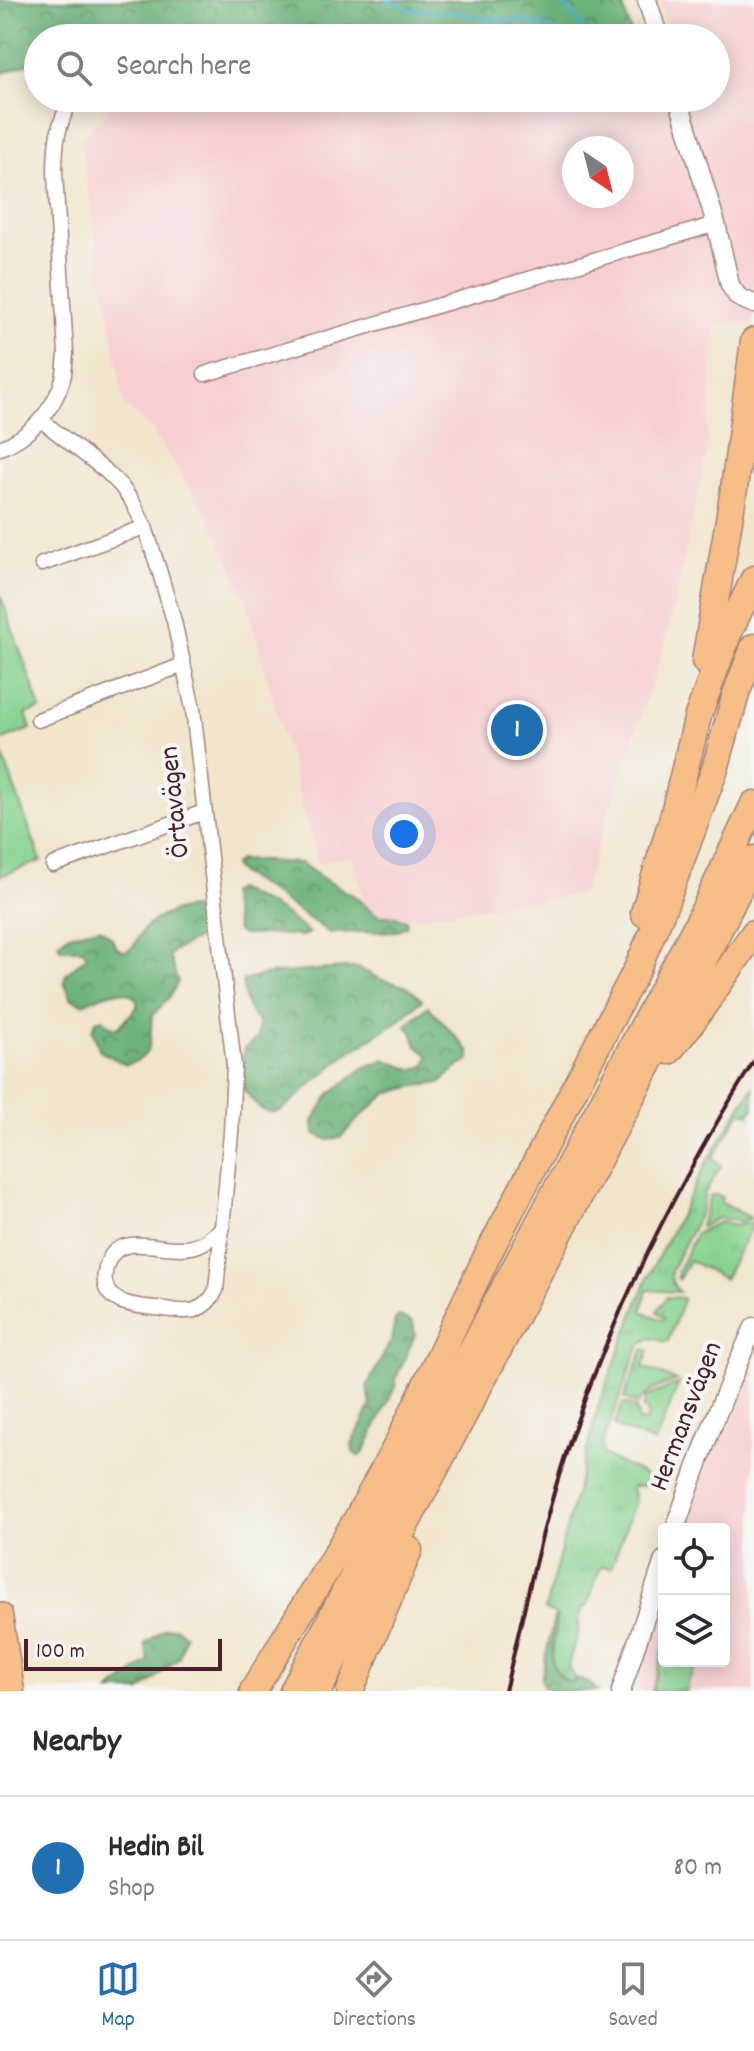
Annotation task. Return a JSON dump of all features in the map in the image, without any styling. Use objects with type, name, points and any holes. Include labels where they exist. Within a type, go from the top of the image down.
[{"type":"highway","points":[[603,1033],[658,870],[698,716],[754,341]]},
{"type":"highway","points":[[698,716],[728,634],[754,579]]},
{"type":"highway","points":[[253,1691],[364,1506],[399,1441],[539,1155],[637,969],[715,769],[736,694],[754,647]]},
{"type":"highway","points":[[598,1112],[680,908],[704,829],[715,769]]},
{"type":"highway","points":[[293,1691],[700,919],[754,804]]},
{"type":"highway","points":[[318,1691],[754,859]]},
{"type":"highway","points":[[625,1108],[692,1022],[754,933]]},
{"type":"highway","points":[[350,1691],[475,1392]]},
{"type":"highway","points":[[0,1615],[12,1691]]},
{"type":"street","points":[[647,0],[655,24]]},
{"type":"street","points":[[0,448],[20,439],[41,420],[63,380],[66,353],[55,150],[64,112]]},
{"type":"street","points":[[682,112],[716,224],[730,285],[738,297],[754,304]]},
{"type":"street","points":[[205,374],[716,224]]},
{"type":"street","name":"Örtavägen","points":[[41,420],[91,458],[114,479],[133,503],[145,527],[170,608],[193,709],[234,1066],[223,1227],[216,1290],[212,1298],[204,1305],[187,1311],[129,1305],[118,1302],[110,1295],[104,1276],[111,1254],[119,1247],[129,1244],[188,1248],[208,1240],[223,1227]]},
{"type":"street","points":[[42,564],[145,527]]},
{"type":"street","points":[[38,720],[183,665]]},
{"type":"street","points":[[53,865],[204,812]]},
{"type":"street","name":"Hermansvägen","points":[[677,1523],[754,1327]]},
{"type":"street","points":[[621,1691],[658,1578]]},
{"type":"shaded area","points":[[659,0],[754,0],[754,324],[716,323],[706,456],[666,640],[582,894],[393,920],[375,913],[365,902],[352,856],[318,863],[246,600],[214,527],[151,429],[124,405],[80,140],[105,112],[730,112],[730,24],[666,24]]},
{"type":"shaded area","points":[[754,1351],[754,1691],[639,1691],[639,1673],[658,1608],[658,1667],[730,1667],[730,1523],[686,1523],[701,1478]]},
{"type":"green space","points":[[0,0],[621,0],[629,24],[24,24],[24,65],[0,74]]},
{"type":"green space","points":[[0,594],[41,709],[26,714],[31,729],[0,741]]},
{"type":"green space","points":[[0,748],[41,861],[0,876]]},
{"type":"green space","points":[[239,860],[301,863],[354,896],[378,916],[406,920],[407,925],[397,931],[330,933],[240,874],[233,866]]},
{"type":"green space","points":[[236,889],[279,910],[309,933],[302,936],[242,935],[237,931],[229,893]]},
{"type":"green space","points":[[191,908],[201,919],[205,935],[169,956],[178,982],[152,1016],[147,1053],[126,1065],[100,1051],[92,1030],[96,1021],[103,1019],[110,1026],[118,1028],[137,1007],[137,1000],[125,992],[104,995],[83,1004],[72,999],[64,982],[66,974],[87,956],[83,949],[61,949],[58,943],[69,934],[100,928],[111,937],[117,948],[125,952],[132,948],[142,931],[154,920]]},
{"type":"green space","points":[[358,968],[380,979],[408,987],[422,1000],[398,1021],[347,1054],[282,1110],[264,1110],[242,1087],[244,1049],[256,1038],[258,1021],[246,1003],[242,981],[268,974]]},
{"type":"green space","points":[[428,1006],[469,1051],[470,1060],[440,1083],[388,1093],[341,1137],[328,1140],[314,1133],[313,1121],[330,1094],[363,1068],[385,1059],[412,1070],[425,1066],[429,1056],[417,1046],[411,1030],[405,1026]]},
{"type":"green space","points":[[753,1087],[754,1107],[749,1114],[741,1112],[713,1158],[721,1166],[705,1193],[700,1213],[671,1271],[672,1282],[679,1292],[647,1290],[642,1311],[662,1320],[665,1318],[657,1311],[667,1297],[683,1300],[668,1341],[649,1339],[637,1351],[602,1446],[610,1459],[638,1471],[648,1479],[646,1486],[632,1486],[635,1501],[611,1568],[603,1566],[600,1569],[587,1606],[580,1611],[578,1632],[569,1661],[575,1678],[574,1682],[569,1683],[551,1663],[557,1617],[545,1610],[599,1404],[648,1277],[708,1160]]},
{"type":"green space","points":[[710,1196],[722,1197],[720,1202],[751,1218],[740,1221],[720,1218],[700,1226]]},
{"type":"green space","points":[[722,1222],[733,1226],[754,1222],[724,1279],[689,1260],[677,1278],[696,1233]]},
{"type":"green space","points":[[399,1316],[413,1322],[415,1335],[396,1378],[396,1385],[363,1454],[358,1456],[353,1452],[352,1445],[371,1405],[367,1386],[391,1341],[395,1320]]},
{"type":"green space","points":[[645,1349],[649,1351],[643,1367],[676,1380],[649,1392],[638,1404],[624,1398]]},
{"type":"green space","points":[[679,1383],[655,1443],[614,1426],[623,1403],[636,1407],[639,1421],[644,1422],[648,1418],[643,1408],[646,1397]]},
{"type":"green space","points":[[556,1617],[552,1653],[555,1669],[569,1682],[574,1682],[575,1678],[589,1683],[598,1691],[553,1691],[543,1686],[541,1679]]},
{"type":"green space","points":[[175,1627],[185,1635],[179,1657],[141,1691],[110,1691],[149,1661],[145,1644],[164,1629]]},
{"type":"green space","points":[[659,1667],[696,1667],[687,1682],[687,1691],[652,1691]]},
{"type":"waterway","points":[[387,0],[409,9],[453,11],[479,18],[538,24]]},
{"type":"waterway","points":[[559,0],[580,24]]},
{"type":"railway","points":[[505,1691],[552,1501],[589,1388],[629,1291],[675,1197],[754,1061]]},
{"type":"place","name":"Hedin Bil","points":[[517,730]]}]
